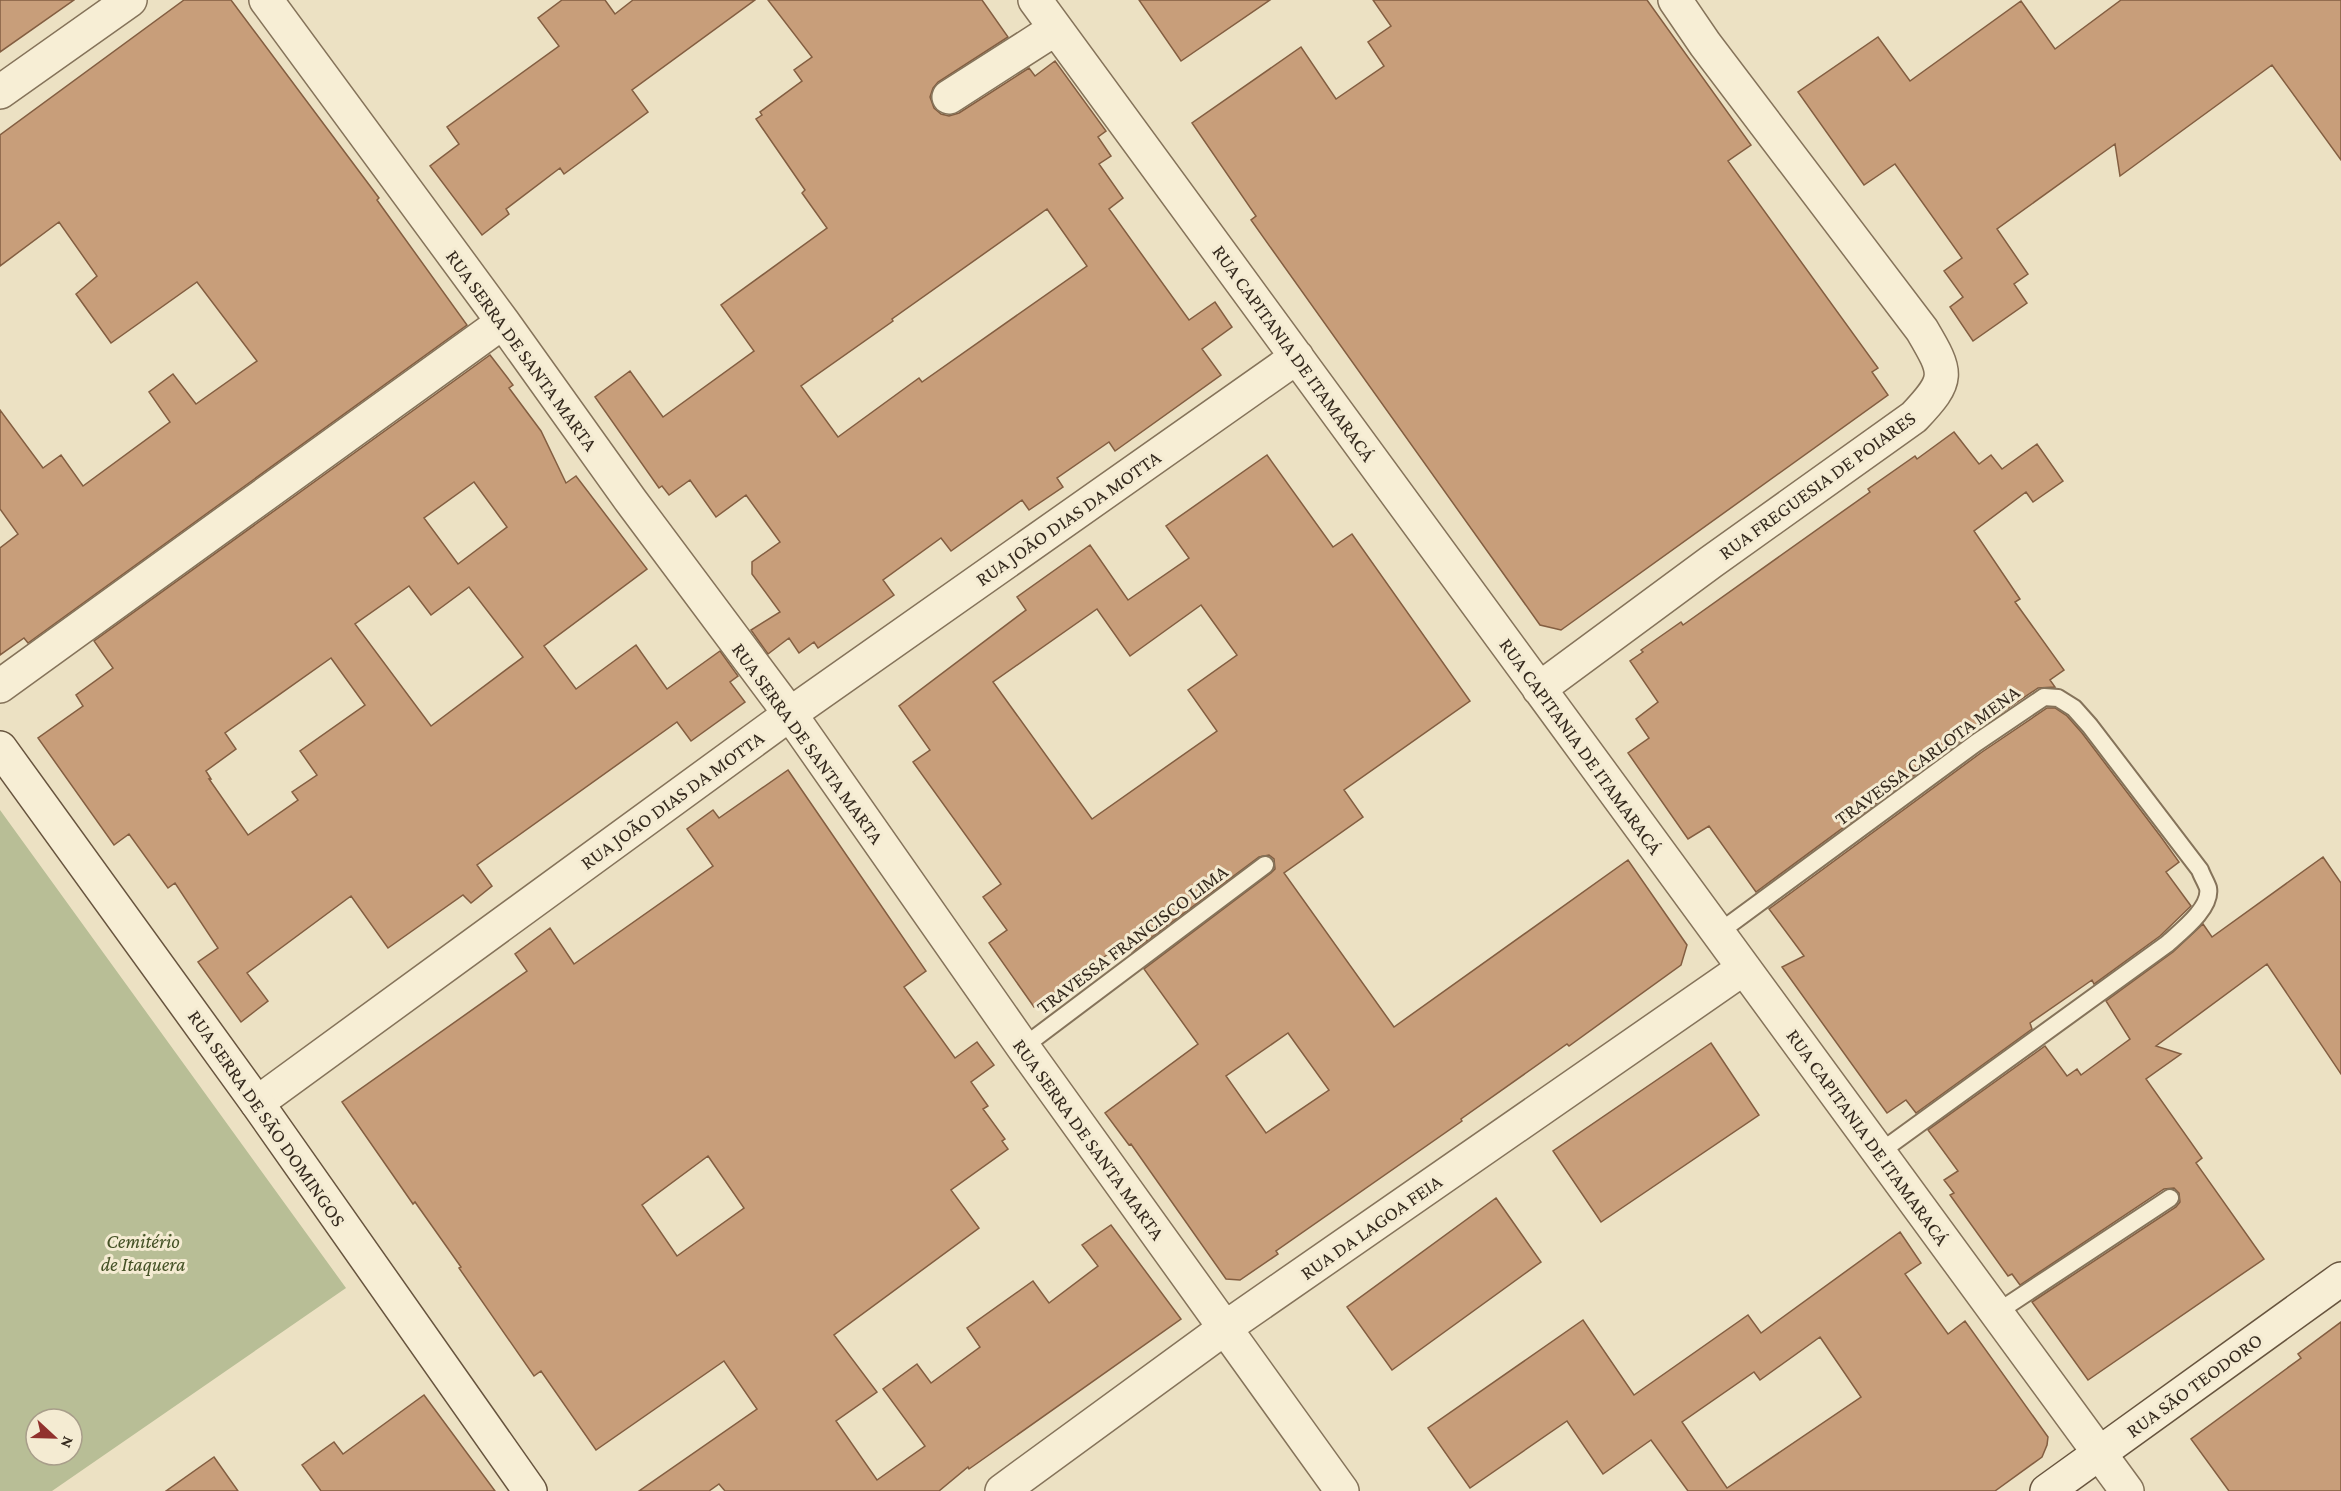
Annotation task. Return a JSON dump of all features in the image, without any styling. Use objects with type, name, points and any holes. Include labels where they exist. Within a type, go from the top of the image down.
[{"type":"street","points":[[0,92],[130,0]]},
{"type":"street","name":"RUA SERRA DE SANTA MARTA","points":[[266,0],[630,501],[790,714],[1023,1047],[1342,1491]]},
{"type":"street","name":"RUA CAPITANIA DE ITAMARACÁ","points":[[1035,0],[2127,1491]]},
{"type":"street","name":"RUA FREGUESIA DE POIARES","points":[[1539,689],[1711,562],[1914,417],[1932,398],[1942,379],[1938,358],[1922,330],[1705,44],[1675,0]]},
{"type":"street","points":[[948,97],[1055,29]]},
{"type":"street","points":[[0,686],[502,322]]},
{"type":"street","name":"RUA JOÃO DIAS DA MOTTA","points":[[256,1103],[790,714],[1297,357]]},
{"type":"street","name":"RUA SERRA DE SÃO DOMINGOS","points":[[0,748],[256,1103],[530,1491]]},
{"type":"street","name":"RUA DA LAGOA FEIA","points":[[1002,1491],[1225,1328],[1744,968]]},
{"type":"street","name":"RUA SÃO TEODORO","points":[[2047,1491],[2341,1279]]},
{"type":"lane","name":"TRAVESSA CARLOTA MENA","points":[[1718,933],[1976,742],[2044,697],[2058,698],[2074,708],[2193,862],[2208,889],[2204,904],[2185,928],[2167,944],[1880,1152]]},
{"type":"lane","name":"TRAVESSA FRANCISCO LIMA","points":[[1023,1047],[1265,865]]},
{"type":"lane","points":[[1996,1313],[2169,1198]]},
{"type":"green space","name":"Cemitério de Itaquera","points":[[0,810],[346,1288],[52,1491],[0,1491]]},
{"type":"building","points":[[0,0],[74,0],[0,52]]},
{"type":"building","points":[[184,0],[231,0],[379,198],[377,200],[467,325],[28,643],[24,638],[0,655],[0,548],[18,534],[0,509],[0,410],[43,468],[61,455],[83,486],[170,422],[149,392],[173,374],[196,404],[257,361],[197,282],[111,343],[76,294],[97,276],[59,222],[0,266],[0,135]]},
{"type":"building","points":[[562,0],[605,0],[615,14],[633,0],[755,0],[632,90],[648,112],[564,174],[560,168],[506,209],[509,214],[482,235],[430,166],[459,144],[447,127],[559,46],[538,18]]},
{"type":"building","points":[[768,0],[982,0],[1008,37],[938,82],[930,97],[934,108],[941,114],[949,116],[959,113],[1029,68],[1035,76],[1055,61],[1106,131],[1098,137],[1111,156],[1099,164],[1123,198],[1109,209],[1189,320],[1215,302],[1232,327],[1202,349],[1221,375],[1115,451],[1109,442],[1057,478],[1063,487],[1029,510],[1022,500],[951,551],[941,538],[883,580],[894,595],[818,648],[814,642],[799,653],[789,638],[768,654],[751,630],[780,612],[752,574],[752,562],[780,542],[746,495],[716,517],[690,480],[669,495],[662,486],[659,488],[595,397],[630,371],[663,417],[754,351],[721,305],[827,228],[802,193],[805,190],[756,119],[762,115],[760,112],[802,81],[794,70],[812,57]],"holes":[[[1047,209],[1087,266],[922,382],[919,378],[838,437],[801,386]]]},
{"type":"building","points":[[1139,0],[1270,0],[1181,61]]},
{"type":"building","points":[[1373,0],[1647,0],[1751,145],[1728,161],[1878,368],[1872,372],[1888,395],[1561,630],[1540,625],[1251,220],[1256,216],[1192,123],[1301,47],[1336,99],[1384,66],[1368,42],[1391,26]]},
{"type":"building","points":[[2121,0],[2341,0],[2341,160],[2272,65],[2120,176],[2115,144],[1997,229],[2028,274],[2014,284],[2027,303],[1973,341],[1950,307],[1963,297],[1944,271],[1962,258],[1895,164],[1864,185],[1798,92],[1878,37],[1910,81],[2021,1],[2055,49]]},
{"type":"building","points":[[490,355],[513,385],[509,388],[541,431],[566,483],[576,476],[647,569],[544,646],[576,689],[636,645],[667,689],[720,651],[738,676],[730,682],[745,702],[691,741],[677,722],[477,865],[492,886],[471,903],[463,895],[388,948],[351,896],[247,973],[268,1001],[241,1022],[198,962],[218,948],[175,883],[168,888],[129,834],[114,845],[38,738],[83,706],[76,695],[113,668],[94,641]],"holes":[[[474,482],[507,527],[458,564],[424,518]],[[409,586],[431,615],[469,587],[523,657],[431,726],[355,624]],[[331,658],[365,705],[300,751],[317,775],[292,792],[298,800],[248,835],[209,779],[211,779],[206,771],[236,749],[225,733]]]},
{"type":"building","points":[[1954,432],[1979,464],[1991,455],[2002,469],[2037,444],[2063,481],[2033,502],[2026,492],[1974,531],[2020,599],[2015,602],[2064,670],[2050,680],[2055,687],[2038,688],[1970,734],[1756,892],[1709,826],[1688,839],[1628,753],[1649,738],[1636,719],[1658,702],[1630,661],[1643,652],[1641,650],[1681,622],[1683,625],[1870,492],[1868,489],[1915,456],[1917,459]]},
{"type":"building","points":[[1267,455],[1333,547],[1352,534],[1470,701],[1344,790],[1363,817],[1284,873],[1394,1027],[1628,860],[1687,945],[1681,965],[1276,1251],[1278,1254],[1240,1280],[1226,1279],[1131,1144],[1129,1145],[1105,1113],[1198,1044],[1144,969],[1271,873],[1275,869],[1274,859],[1269,855],[1259,857],[1132,952],[1125,942],[1034,1007],[989,943],[1007,930],[983,897],[1001,884],[913,762],[930,750],[899,706],[1026,610],[1017,597],[1090,545],[1128,600],[1189,558],[1166,526]],"holes":[[[1201,605],[1237,655],[1188,690],[1217,731],[1092,819],[993,682],[1097,609],[1130,656]],[[1288,1033],[1329,1090],[1266,1133],[1226,1076]]]},
{"type":"building","points":[[2047,708],[2055,708],[2067,716],[2161,837],[2179,862],[2166,872],[2191,906],[2160,936],[2094,984],[2092,980],[2030,1023],[2032,1029],[1916,1113],[1906,1100],[1887,1113],[1782,967],[1804,956],[1769,909],[1982,752]]},
{"type":"building","points":[[788,770],[926,971],[904,987],[955,1058],[977,1042],[994,1065],[971,1082],[988,1106],[983,1109],[1005,1139],[1002,1141],[1008,1149],[951,1190],[979,1228],[834,1335],[877,1392],[836,1421],[877,1480],[925,1446],[883,1389],[917,1364],[931,1383],[980,1347],[967,1328],[1033,1281],[1049,1303],[1098,1266],[1082,1245],[1111,1225],[1181,1319],[969,1469],[968,1467],[939,1491],[725,1491],[719,1484],[709,1491],[639,1491],[757,1409],[724,1361],[596,1450],[541,1371],[534,1376],[459,1268],[461,1267],[415,1202],[413,1204],[342,1102],[527,971],[515,954],[550,928],[574,964],[713,866],[687,829],[713,810],[719,818]],"holes":[[[708,1156],[744,1208],[677,1256],[642,1205]]]},
{"type":"building","points":[[2323,857],[2341,883],[2341,1074],[2267,964],[2156,1046],[2181,1054],[2146,1079],[2202,1158],[2196,1163],[2264,1259],[2088,1380],[2032,1302],[2176,1207],[2180,1202],[2179,1193],[2174,1188],[2164,1189],[2020,1285],[2012,1274],[2008,1276],[1950,1195],[1954,1193],[1944,1180],[1958,1171],[1928,1130],[2045,1046],[2067,1076],[2077,1069],[2081,1075],[2130,1039],[2106,1001],[2173,952],[2203,924],[2212,937]]},
{"type":"building","points":[[1711,1043],[1759,1115],[1601,1222],[1553,1151]]},
{"type":"building","points":[[1496,1198],[1541,1262],[1392,1370],[1347,1307]]},
{"type":"building","points":[[1900,1232],[1921,1263],[1905,1274],[1948,1334],[1965,1321],[2048,1437],[2047,1445],[2042,1457],[1995,1491],[1688,1491],[1651,1440],[1603,1474],[1567,1421],[1470,1488],[1428,1428],[1583,1320],[1634,1395],[1748,1315],[1761,1333]],"holes":[[[1820,1337],[1861,1397],[1727,1488],[1682,1422],[1754,1372],[1760,1380]]]},
{"type":"building","points":[[2341,1322],[2341,1491],[2229,1491],[2191,1439],[2301,1358],[2298,1354]]},
{"type":"building","points":[[424,1395],[495,1491],[321,1491],[302,1465],[334,1442],[343,1454]]},
{"type":"building","points":[[214,1457],[238,1491],[166,1491]]}]
